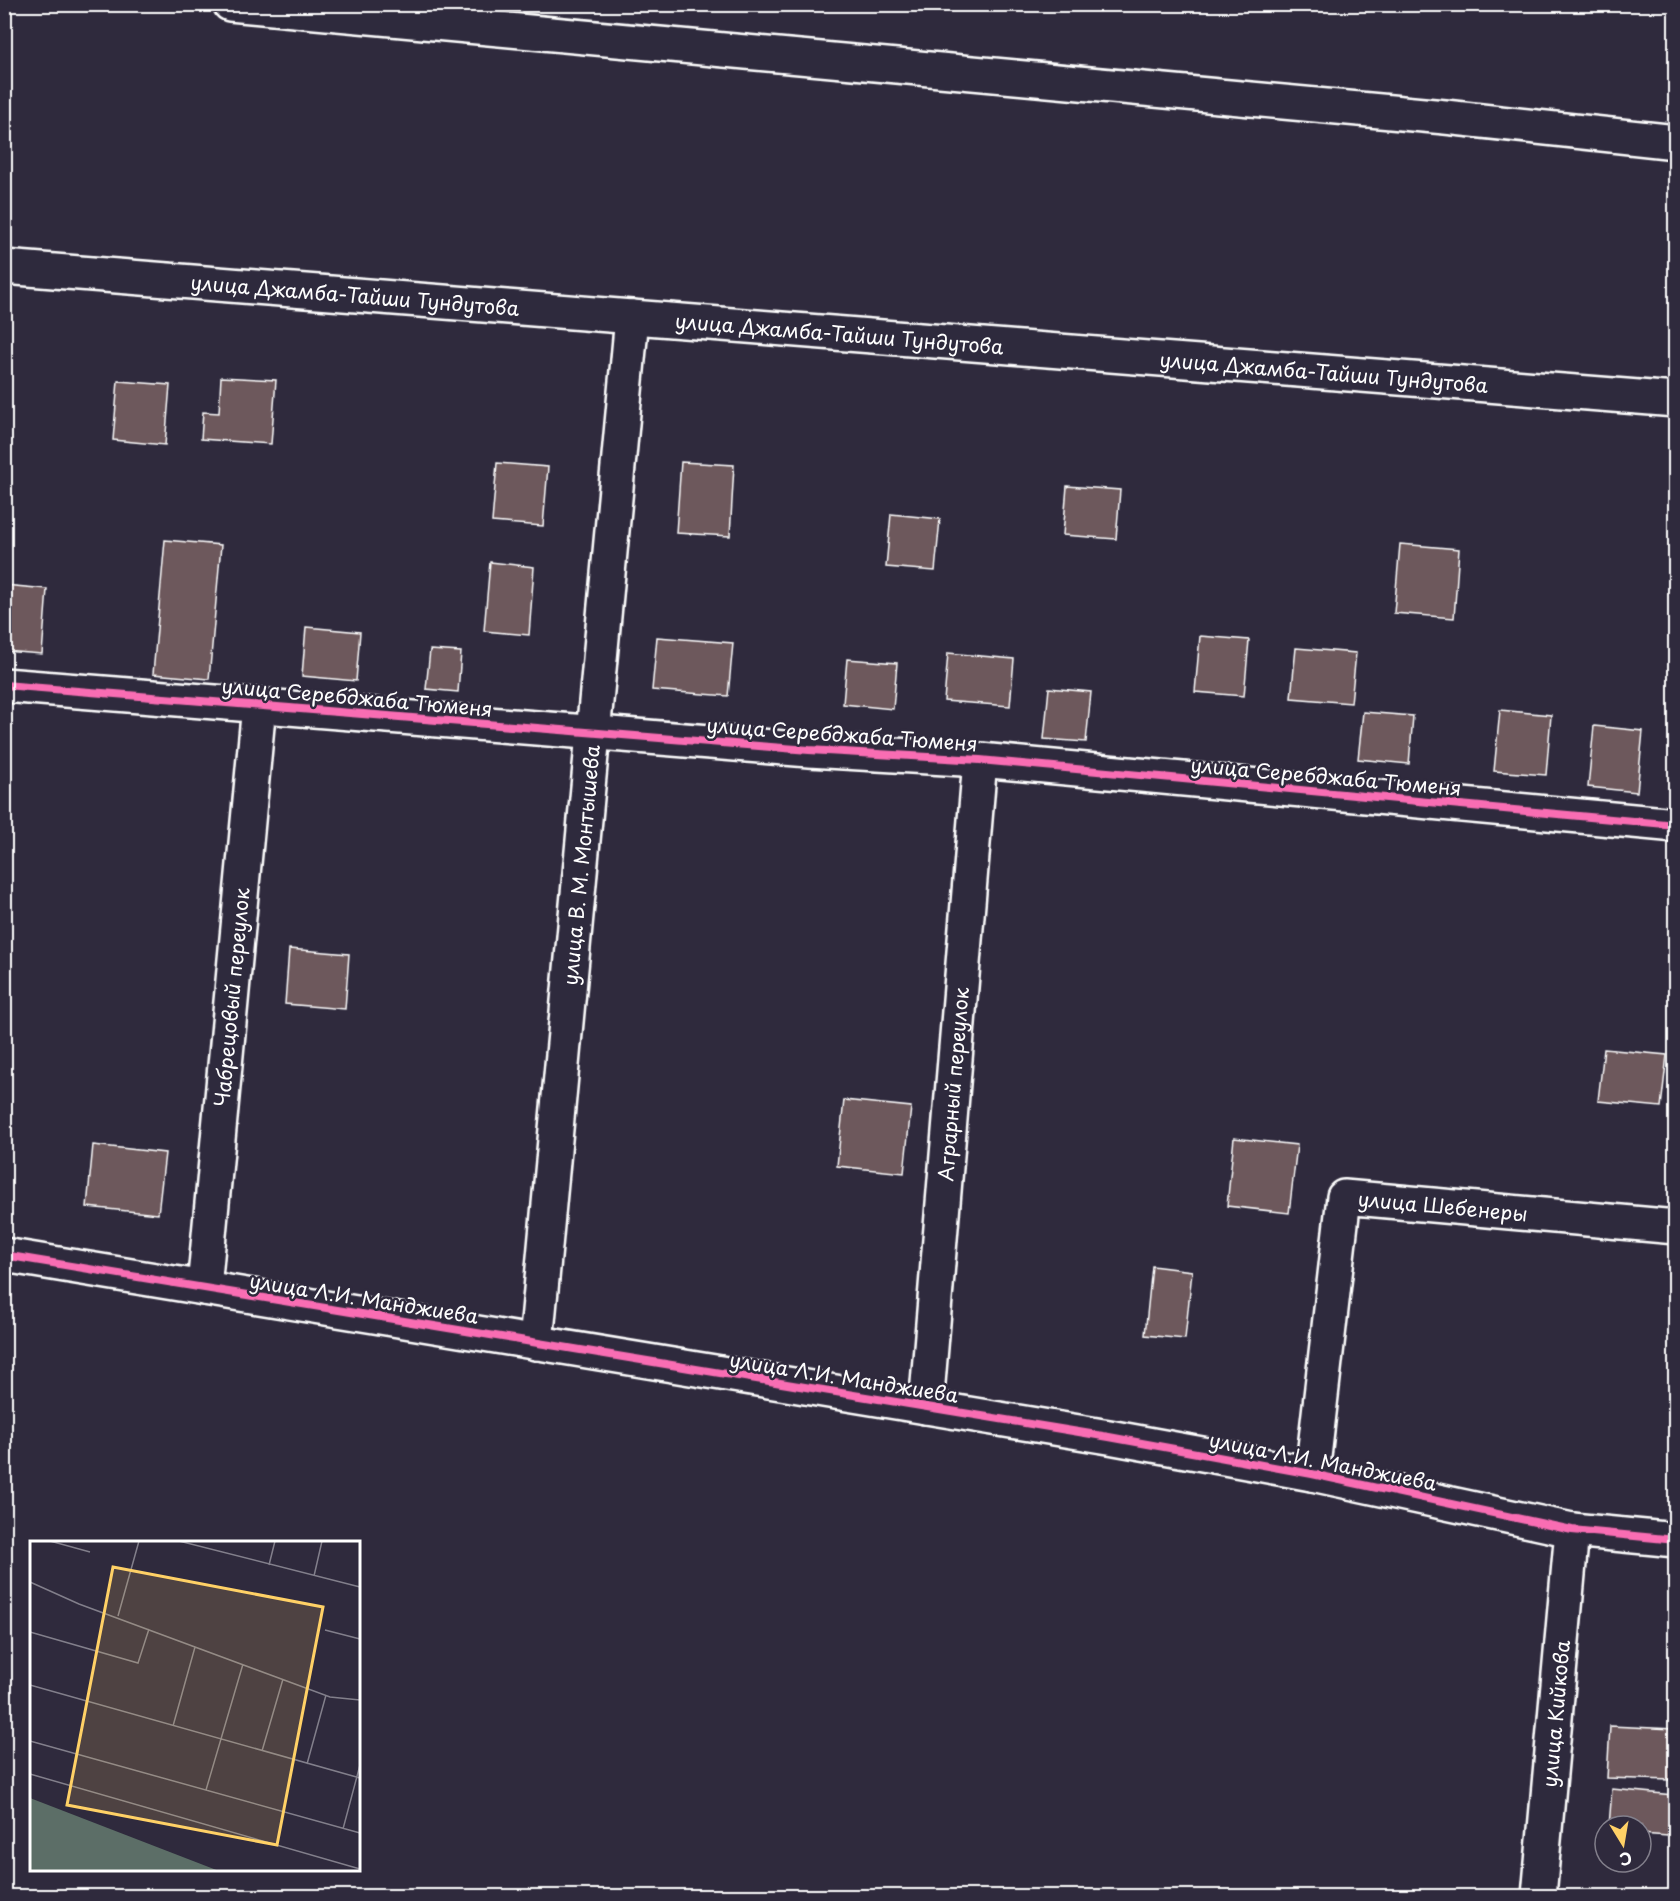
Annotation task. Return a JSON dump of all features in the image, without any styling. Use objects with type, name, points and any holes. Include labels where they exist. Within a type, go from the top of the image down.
[{"type":"main road","points":[[230,4],[1445,117],[1676,142]]},
{"type":"main road","name":"улица Джамба-Тайши Тундутова","points":[[4,267],[1676,400]]},
{"type":"main road","name":"улица В. М. Монтышева","points":[[536,1343],[632,317]]},
{"type":"main road","name":"улица Серебджаба Тюменя","points":[[4,685],[592,732],[980,760],[1676,825]]},
{"type":"main road","name":"Чабрецовый переулок","points":[[204,1288],[259,705]]},
{"type":"main road","name":"Аграрный переулок","points":[[926,1407],[980,760]]},
{"type":"main road","name":"улица Шебенеры","points":[[1312,1474],[1344,1197],[1676,1227]]},
{"type":"main road","name":"улица Л.И. Манджиева","points":[[4,1255],[926,1407],[1312,1474],[1572,1530],[1676,1540]]},
{"type":"main road","name":"улица Кийкова","points":[[1539,1896],[1572,1530]]},
{"type":"building","points":[[221,377],[276,380],[271,444],[201,439],[203,412],[219,413]]},
{"type":"building","points":[[118,381],[170,385],[165,445],[113,440]]},
{"type":"building","points":[[681,462],[734,465],[730,536],[676,533]]},
{"type":"building","points":[[497,463],[548,467],[543,526],[492,522]]},
{"type":"building","points":[[1067,486],[1120,490],[1116,539],[1063,535]]},
{"type":"building","points":[[891,514],[940,519],[935,571],[886,567]]},
{"type":"building","points":[[165,540],[221,545],[209,679],[153,674]]},
{"type":"building","points":[[1400,544],[1459,549],[1454,618],[1394,613]]},
{"type":"building","points":[[490,562],[534,567],[529,635],[484,631]]},
{"type":"building","points":[[4,585],[47,589],[42,654],[4,651]]},
{"type":"building","points":[[306,627],[360,632],[356,681],[302,676]]},
{"type":"building","points":[[1200,636],[1249,640],[1244,696],[1195,692]]},
{"type":"building","points":[[657,637],[733,643],[728,696],[652,690]]},
{"type":"building","points":[[1296,648],[1356,653],[1351,703],[1291,698]]},
{"type":"building","points":[[430,650],[461,652],[458,692],[426,689]]},
{"type":"building","points":[[948,653],[1014,659],[1010,706],[944,701]]},
{"type":"building","points":[[847,659],[897,663],[893,709],[843,704]]},
{"type":"building","points":[[1049,688],[1091,692],[1086,742],[1044,739]]},
{"type":"building","points":[[1500,710],[1551,715],[1546,775],[1494,771]]},
{"type":"building","points":[[1363,712],[1413,716],[1409,764],[1358,759]]},
{"type":"building","points":[[1594,726],[1643,731],[1637,792],[1588,787]]},
{"type":"building","points":[[289,949],[349,954],[345,1009],[285,1004]]},
{"type":"building","points":[[1604,1049],[1667,1055],[1661,1107],[1598,1101]]},
{"type":"building","points":[[844,1100],[911,1107],[904,1173],[837,1166]]},
{"type":"building","points":[[1234,1138],[1297,1145],[1289,1213],[1227,1206]]},
{"type":"building","points":[[93,1145],[165,1153],[158,1214],[87,1207]]},
{"type":"building","points":[[1152,1266],[1192,1271],[1185,1339],[1145,1335]]},
{"type":"building","points":[[1610,1726],[1674,1729],[1671,1780],[1607,1778]]},
{"type":"building","points":[[1612,1789],[1673,1795],[1668,1836],[1653,1835],[1653,1814],[1610,1814]]},
{"type":"cycle path","points":[[4,685],[809,750],[980,760],[1676,825]]},
{"type":"cycle path","points":[[4,1255],[1109,1437],[1312,1474],[1572,1530],[1676,1540]]}]
